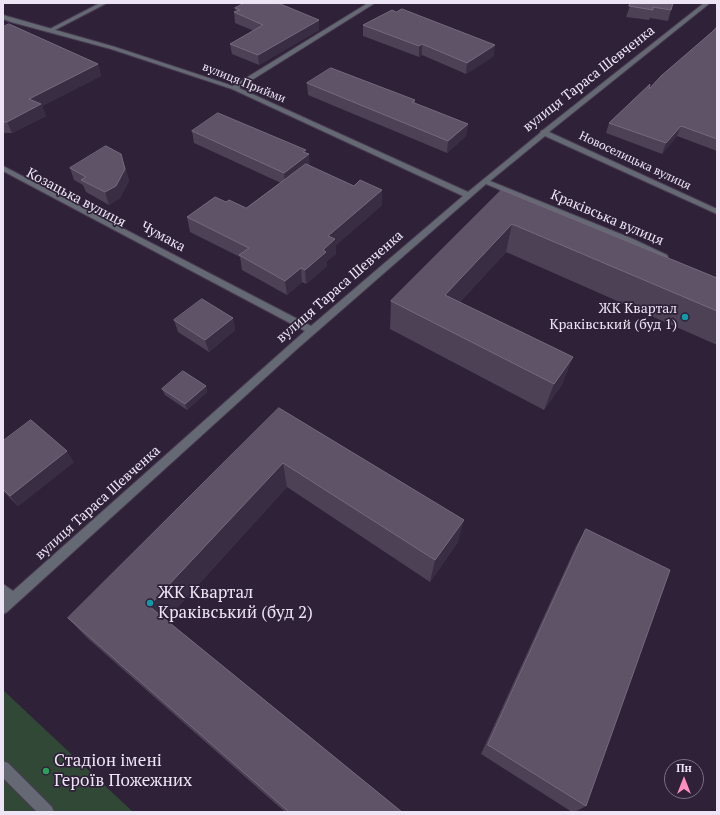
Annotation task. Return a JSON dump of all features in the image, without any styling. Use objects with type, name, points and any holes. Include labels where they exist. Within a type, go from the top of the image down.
[{"type":"street","points":[[49,31],[104,3]]},
{"type":"street","points":[[234,88],[372,3]]},
{"type":"street","name":"вулиця Тараса Шевченка","points":[[3,608],[309,332],[468,195],[543,132],[707,3]]},
{"type":"street","name":"вулиця Прийми","points":[[3,17],[113,48],[234,88],[468,195]]},
{"type":"street","name":"Новоселицька вулиця","points":[[543,132],[717,212]]},
{"type":"street","name":"Чумака","points":[[3,168],[309,332]]},
{"type":"street","name":"Козацька вулиця","points":[[3,174],[309,332]]},
{"type":"street","name":"Краківська вулиця","points":[[485,181],[630,241],[670,260]]},
{"type":"street","points":[[3,590],[13,599]]},
{"type":"street","points":[[3,768],[47,812]]},
{"type":"green space","name":"Стадіон імені Героїв Пожежних","points":[[3,690],[133,812],[3,812]]},
{"type":"building","points":[[245,3],[278,3],[319,20],[258,55],[230,44],[263,25],[234,12],[240,10],[235,8]]},
{"type":"building","points":[[631,3],[673,3],[671,10],[653,7],[653,10],[629,6]]},
{"type":"building","points":[[402,9],[495,45],[467,63],[422,44],[419,46],[363,25],[392,10],[396,12]]},
{"type":"building","points":[[9,24],[98,64],[29,99],[41,104],[7,122],[3,122],[3,27]]},
{"type":"building","points":[[717,27],[717,139],[681,126],[666,143],[609,123],[650,84],[649,89],[661,76]]},
{"type":"building","points":[[331,68],[415,100],[412,102],[468,124],[448,141],[307,83]]},
{"type":"building","points":[[218,113],[306,150],[303,152],[309,154],[284,173],[192,131]]},
{"type":"building","points":[[106,146],[121,154],[125,169],[116,186],[105,192],[81,180],[86,177],[70,168]]},
{"type":"building","points":[[306,164],[354,186],[360,180],[382,190],[328,236],[335,239],[323,250],[326,252],[305,270],[301,268],[285,281],[239,255],[249,248],[187,217],[215,197],[226,202],[229,200],[246,208]]},
{"type":"building","points":[[502,190],[717,278],[717,311],[512,224],[445,295],[573,357],[554,384],[391,301]]},
{"type":"building","points":[[202,299],[233,318],[205,340],[174,320]]},
{"type":"building","points":[[183,371],[206,386],[185,404],[162,389]]},
{"type":"building","name":"ЖК Квартал Краківський (буд 2)","points":[[279,408],[464,520],[435,560],[283,463],[149,606],[402,812],[289,812],[68,618]]},
{"type":"building","points":[[31,420],[67,451],[10,496],[3,489],[3,441]]},
{"type":"building","points":[[586,529],[670,570],[586,806],[488,745]]},
{"type":"place","name":"ЖК Квартал Краківський (буд 1)","points":[[685,317]]},
{"type":"place","name":"ЖК Квартал Краківський (буд 2)","points":[[150,603]]},
{"type":"place","name":"Стадіон імені Героїв Пожежних","points":[[46,771]]}]
